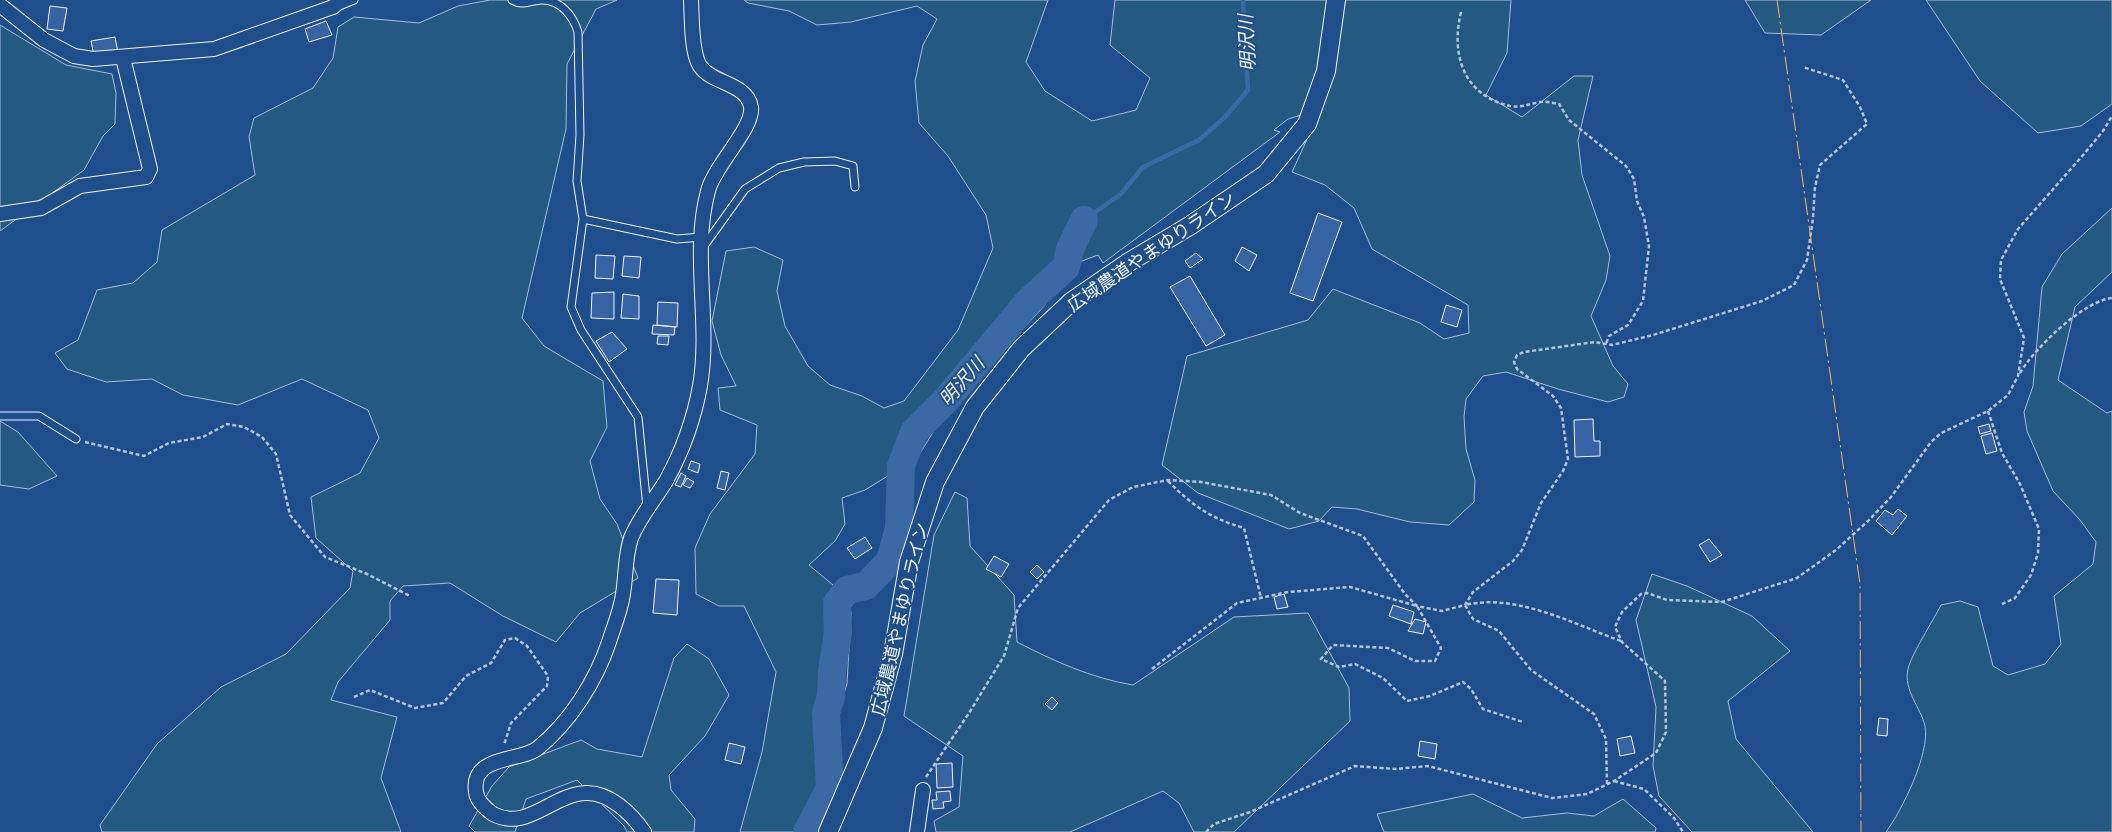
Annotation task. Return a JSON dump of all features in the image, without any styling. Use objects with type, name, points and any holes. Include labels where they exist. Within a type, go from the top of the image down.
[{"type":"street","points":[[644,832],[637,821],[607,798],[586,793],[566,798],[524,820],[502,820],[484,808],[476,792],[479,776],[487,765],[499,760],[536,751],[581,699],[606,652],[623,598],[630,540],[680,452],[696,404],[703,359],[702,242],[704,209],[711,181],[748,121],[751,106],[744,94],[701,68],[696,56],[691,0]]},
{"type":"street","name":"広域農道やまゆりライン","points":[[828,832],[873,728],[893,654],[909,562],[935,482],[974,407],[1021,349],[1070,302],[1129,262],[1192,225],[1266,174],[1307,124],[1326,71],[1336,0]]},
{"type":"street","points":[[0,6],[44,40],[74,56],[123,58],[214,49],[337,4]]},
{"type":"street","points":[[0,214],[41,208],[80,186],[146,177],[150,169],[123,58]]},
{"type":"street","points":[[917,832],[923,790]]},
{"type":"lane","points":[[337,4],[346,5],[354,0]]},
{"type":"lane","points":[[512,0],[523,5],[542,0],[564,8],[576,25],[578,32],[580,134],[577,181],[583,219],[571,307],[581,330],[638,417],[647,511]]},
{"type":"lane","points":[[583,219],[678,239],[702,242],[745,189],[779,168],[804,162],[835,161],[853,166],[855,187]]},
{"type":"lane","points":[[0,416],[39,416],[76,439]]},
{"type":"path","points":[[1461,12],[1456,33],[1457,52],[1465,76],[1485,95],[1509,106],[1522,107],[1542,101],[1559,104],[1569,120],[1626,166],[1634,179],[1637,201],[1644,217],[1649,246],[1643,301],[1628,325],[1610,336],[1606,344]]},
{"type":"path","points":[[1464,605],[1473,592],[1513,561],[1522,550],[1541,503],[1564,471],[1568,459],[1561,408],[1552,396],[1519,372],[1514,366],[1515,359],[1520,353],[1595,342],[1606,344],[1653,335],[1762,302],[1794,285],[1799,278],[1807,260],[1815,187],[1820,164],[1867,124],[1860,107],[1843,80],[1804,67]]},
{"type":"path","points":[[2018,376],[2024,338],[2000,279],[2001,260],[2018,229],[2084,154],[2103,131],[2112,116]]},
{"type":"path","points":[[1622,642],[1616,629],[1616,623],[1622,612],[1641,594],[1647,593],[1667,600],[1722,602],[1797,578],[1836,550],[1868,521],[1891,497],[1931,442],[1941,433],[1988,411],[2008,395],[2028,358],[2093,304],[2112,298]]},
{"type":"path","points":[[1988,411],[2002,453],[2020,484],[2039,530],[2038,553],[2031,575],[2015,598],[2000,605]]},
{"type":"path","points":[[76,439],[96,446],[144,456],[169,443],[203,437],[227,424],[244,427],[262,437],[276,454],[290,516],[325,557],[367,574],[410,596]]},
{"type":"path","points":[[1168,480],[1191,504],[1219,521],[1244,528],[1261,598]]},
{"type":"path","points":[[923,790],[929,770],[969,713],[1004,656],[1018,608],[1027,596],[1108,500],[1133,487],[1168,480],[1201,482],[1271,495],[1300,512],[1363,536],[1405,594],[1417,606],[1441,648],[1436,661],[1415,661],[1388,648],[1333,645],[1321,659],[1339,667],[1355,664],[1383,678],[1407,701],[1430,696],[1463,682],[1471,689],[1484,709],[1523,722]]},
{"type":"path","points":[[1152,669],[1237,603],[1288,592],[1350,587],[1442,611],[1481,601],[1525,607],[1560,618],[1622,642],[1665,682],[1666,732],[1656,753],[1614,780],[1587,794],[1552,798],[1428,766],[1395,769],[1355,766],[1250,812],[1214,824],[1206,832]]},
{"type":"path","points":[[1464,605],[1473,619],[1499,631],[1531,670],[1594,714],[1606,739],[1607,784]]},
{"type":"path","points":[[354,696],[370,690],[415,708],[443,703],[466,676],[491,663],[505,640],[515,638],[527,646],[548,676],[547,686],[511,723],[499,760]]},
{"type":"path","points":[[1614,780],[1644,789],[1674,818],[1683,832]]},
{"type":"shaded area","points":[[490,0],[617,0],[596,9],[567,64],[566,129],[522,318],[544,346],[603,381],[607,427],[590,461],[600,499],[617,524],[638,578],[580,613],[556,642],[503,616],[450,583],[403,586],[390,601],[390,620],[338,682],[331,700],[397,717],[381,778],[401,832],[102,832],[100,825],[157,744],[221,687],[286,654],[350,588],[353,571],[316,538],[311,497],[360,473],[379,438],[368,410],[302,379],[238,405],[183,395],[152,379],[106,382],[67,369],[55,353],[78,340],[97,290],[133,283],[157,262],[162,230],[255,175],[249,137],[254,118],[313,88],[333,58],[338,27],[354,17],[419,23],[458,6]]},
{"type":"shaded area","points":[[744,0],[1048,0],[1026,62],[1045,91],[1092,121],[1136,110],[1150,78],[1110,45],[1115,0],[1511,0],[1507,53],[1486,95],[1522,117],[1574,76],[1593,76],[1578,140],[1582,175],[1610,256],[1606,280],[1591,316],[1613,366],[1628,384],[1624,397],[1608,402],[1558,389],[1506,372],[1483,376],[1466,399],[1464,417],[1466,449],[1475,480],[1474,502],[1449,525],[1410,522],[1357,509],[1332,507],[1319,521],[1289,529],[1198,493],[1162,465],[1187,356],[1308,320],[1333,289],[1420,323],[1444,339],[1469,333],[1468,305],[1372,249],[1354,208],[1325,185],[1292,172],[1321,109],[1288,119],[1274,130],[1280,132],[1103,263],[1098,255],[1066,267],[1046,304],[945,413],[917,458],[865,490],[842,498],[845,524],[835,541],[809,565],[833,585],[851,612],[847,684],[834,725],[836,792],[816,832],[740,832],[762,752],[776,672],[744,606],[719,606],[696,594],[695,548],[710,514],[755,454],[757,425],[720,410],[718,388],[736,386],[721,355],[712,321],[726,251],[754,247],[783,260],[777,291],[785,326],[808,366],[830,385],[862,396],[884,408],[904,401],[958,330],[993,248],[986,215],[948,156],[919,123],[915,81],[923,45],[937,19],[917,6],[851,22],[817,25],[789,11],[748,3]]},
{"type":"shaded area","points":[[1745,0],[1871,0],[1821,35],[1765,33]]},
{"type":"shaded area","points":[[1926,0],[2112,0],[2112,104],[2081,126],[2038,133],[1980,81]]},
{"type":"shaded area","points":[[0,25],[66,65],[112,74],[116,93],[115,124],[103,136],[84,170],[0,231]]},
{"type":"shaded area","points":[[2112,208],[2112,272],[2075,307],[2058,380],[2107,413],[2112,411],[2112,832],[1886,832],[1907,796],[1919,766],[1925,738],[1923,719],[1908,684],[1908,669],[1918,646],[1941,605],[1960,601],[1978,607],[1993,666],[2008,675],[2045,664],[2061,644],[2054,596],[2093,564],[2096,542],[2080,520],[2053,491],[2027,431],[2024,412],[2033,386],[2042,287],[2062,254]]},
{"type":"shaded area","points":[[0,421],[18,432],[57,476],[29,489],[0,485]]},
{"type":"shaded area","points":[[955,492],[967,498],[970,546],[1014,595],[1017,642],[1073,668],[1102,678],[1133,685],[1234,617],[1308,613],[1349,688],[1350,721],[1234,832],[1194,832],[1179,803],[1163,791],[1070,832],[936,832],[934,821],[959,807],[963,756],[904,716],[934,535]]},
{"type":"shaded area","points":[[1652,574],[1687,586],[1752,616],[1790,651],[1728,701],[1736,739],[1813,832],[1692,832],[1659,796],[1653,766],[1656,707],[1636,620]]},
{"type":"shaded area","points":[[687,644],[709,659],[729,695],[705,736],[669,775],[671,790],[695,819],[694,832],[627,832],[624,826],[577,780],[526,799],[515,832],[475,832],[469,826],[492,786],[509,767],[581,740],[597,749],[642,757],[674,658]]},
{"type":"shaded area","points":[[1473,794],[1522,818],[1567,813],[1594,816],[1623,799],[1656,828],[1655,832],[1384,832],[1377,814]]},
{"type":"building","points":[[50,6],[67,8],[63,31],[47,29]]},
{"type":"building","points":[[326,21],[332,35],[309,42],[305,29]]},
{"type":"building","points":[[115,37],[118,53],[94,56],[91,41]]},
{"type":"building","points":[[1318,213],[1342,222],[1313,301],[1290,293]]},
{"type":"building","points":[[1242,247],[1257,255],[1249,271],[1235,261]]},
{"type":"building","points":[[1196,253],[1203,259],[1190,268],[1185,261]]},
{"type":"building","points":[[596,255],[615,256],[613,279],[595,278]]},
{"type":"building","points":[[624,256],[641,257],[639,278],[622,276]]},
{"type":"building","points":[[1190,276],[1225,335],[1206,346],[1170,287]]},
{"type":"building","points":[[614,292],[614,319],[591,318],[592,293]]},
{"type":"building","points":[[623,294],[639,296],[639,319],[621,318]]},
{"type":"building","points":[[658,302],[678,303],[677,327],[657,325]]},
{"type":"building","points":[[1446,305],[1462,310],[1457,327],[1441,322]]},
{"type":"building","points":[[653,325],[675,327],[674,335],[652,334]]},
{"type":"building","points":[[612,332],[627,349],[609,362],[596,341]]},
{"type":"building","points":[[658,336],[669,336],[668,345],[657,344]]},
{"type":"building","points":[[1593,419],[1594,441],[1600,441],[1600,456],[1575,457],[1574,420]]},
{"type":"building","points":[[1989,424],[1991,431],[1980,434],[1978,427]]},
{"type":"building","points":[[1992,433],[1997,451],[1986,454],[1981,436]]},
{"type":"building","points":[[691,461],[700,464],[698,473],[688,469]]},
{"type":"building","points":[[721,471],[729,473],[725,490],[717,488]]},
{"type":"building","points":[[681,473],[686,476],[681,487],[675,485]]},
{"type":"building","points":[[687,478],[694,482],[690,488],[683,485]]},
{"type":"building","points":[[1898,509],[1907,516],[1892,535],[1876,521],[1885,510],[1893,515]]},
{"type":"building","points":[[865,537],[872,548],[855,559],[847,548]]},
{"type":"building","points":[[1709,539],[1722,555],[1710,562],[1699,545]]},
{"type":"building","points":[[994,556],[1009,564],[1001,577],[986,569]]},
{"type":"building","points":[[1037,565],[1044,572],[1037,579],[1030,572]]},
{"type":"building","points":[[656,579],[679,580],[677,615],[653,613]]},
{"type":"building","points":[[1284,594],[1288,607],[1277,609],[1274,597]]},
{"type":"building","points":[[1393,605],[1414,612],[1411,624],[1389,616]]},
{"type":"building","points":[[1415,619],[1426,622],[1423,634],[1408,631]]},
{"type":"building","points":[[1052,697],[1058,703],[1052,710],[1045,704]]},
{"type":"building","points":[[1879,718],[1888,719],[1887,736],[1877,735]]},
{"type":"building","points":[[1631,736],[1635,753],[1620,756],[1617,739]]},
{"type":"building","points":[[1420,741],[1437,744],[1435,759],[1418,756]]},
{"type":"building","points":[[729,743],[745,747],[741,764],[725,760]]},
{"type":"building","points":[[952,763],[953,787],[937,788],[936,764]]},
{"type":"building","points":[[950,791],[951,801],[943,802],[944,808],[933,809],[932,800],[937,800],[936,792]]},
{"type":"waterway","name":"明沢川","points":[[1084,220],[1121,194],[1143,167],[1199,140],[1225,117],[1248,90],[1243,0]]},
{"type":"waterway","name":"明沢川","points":[[807,832],[830,788],[826,713],[831,696],[832,671],[838,632],[837,603],[847,590],[866,586],[890,561],[899,528],[901,466],[914,432],[946,400],[1028,302],[1066,267],[1070,249],[1084,220]]},
{"type":"power","points":[[1777,0],[1860,584],[1861,832]]}]
